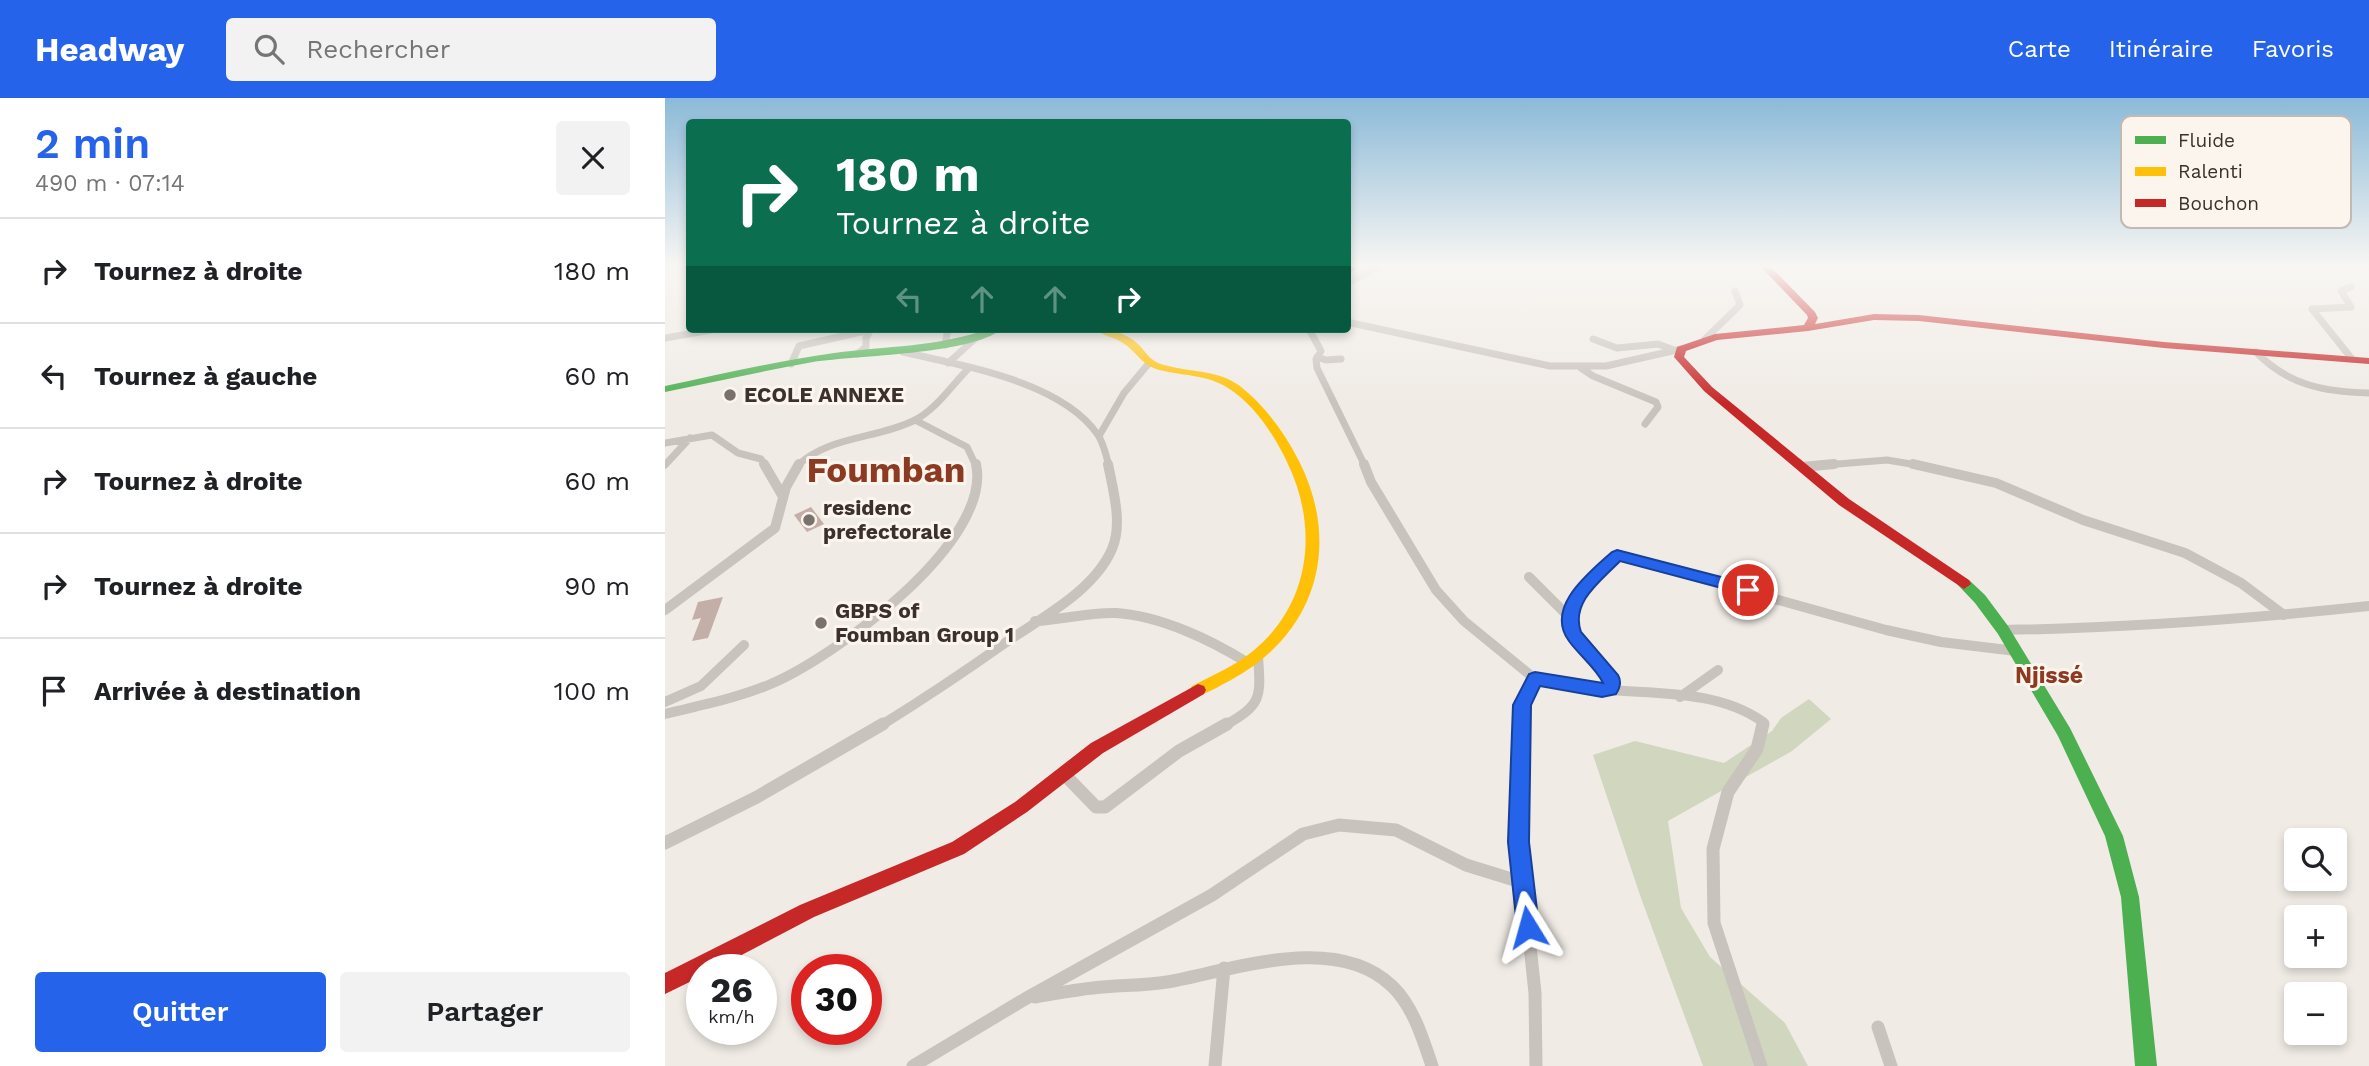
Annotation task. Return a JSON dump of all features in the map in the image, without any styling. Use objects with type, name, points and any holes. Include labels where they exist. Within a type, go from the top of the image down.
[{"type":"street","points":[[1705,339],[1733,312]]},
{"type":"street","points":[[1808,328],[1813,318],[1809,312]]},
{"type":"street","points":[[2315,312],[2352,359]]},
{"type":"street","points":[[1351,324],[1402,331],[1517,363],[1581,368],[1635,361],[1705,339],[1808,328],[1874,317],[1901,317],[2369,361]]},
{"type":"street","points":[[665,338],[694,333]]},
{"type":"street","points":[[791,364],[799,346],[855,333]]},
{"type":"street","points":[[857,354],[866,347],[869,333]]},
{"type":"street","points":[[945,345],[947,333]]},
{"type":"street","points":[[665,389],[791,364],[945,345],[987,333]]},
{"type":"street","points":[[665,984],[817,906],[958,848],[1097,748],[1253,659],[1276,639],[1290,619],[1312,566],[1308,508],[1300,471],[1290,448],[1276,428],[1235,388],[1205,374],[1149,363],[1133,346],[1108,333]]},
{"type":"street","points":[[1311,333],[1320,348],[1317,368],[1360,453],[1371,482],[1436,590],[1464,621],[1535,679],[1569,686],[1725,704],[1749,712],[1763,722],[1757,749],[1728,792],[1713,849],[1714,923],[1761,1066]]},
{"type":"street","points":[[948,363],[977,337]]},
{"type":"street","points":[[1593,339],[1617,348],[1658,344],[1677,349]]},
{"type":"street","points":[[1677,349],[1679,357],[1689,370],[1844,502],[1961,581],[1980,599],[2003,630],[2087,778],[2114,835],[2130,897],[2146,1066]]},
{"type":"street","points":[[665,843],[734,810],[927,699],[1035,621],[1095,573],[1112,549],[1116,530],[1109,469],[1099,436],[1080,414],[1058,399],[998,377],[903,352]]},
{"type":"street","points":[[2256,352],[2271,368],[2313,388],[2339,394],[2369,393]]},
{"type":"street","points":[[1317,357],[1326,360],[1341,359]]},
{"type":"street","points":[[1099,436],[1118,402],[1149,363]]},
{"type":"street","points":[[1581,368],[1656,402],[1658,407],[1645,424]]},
{"type":"street","points":[[665,610],[775,528],[782,495],[800,462],[873,432],[915,420],[968,369]]},
{"type":"street","points":[[665,714],[731,697],[787,677],[849,637],[883,611],[924,572],[965,517],[973,498],[977,477],[973,454],[965,444],[915,420]]},
{"type":"street","points":[[665,443],[712,435],[738,453],[761,459],[782,495]]},
{"type":"street","points":[[665,465],[691,438]]},
{"type":"street","points":[[1802,467],[1887,460],[1940,469],[1996,483],[2083,520],[2185,553],[2241,583],[2284,615]]},
{"type":"street","points":[[1570,618],[1580,591],[1617,555],[1886,630],[1941,642],[2016,651]]},
{"type":"street","points":[[1529,578],[1570,618],[1574,635],[1610,675],[1610,690]]},
{"type":"street","points":[[2003,630],[2118,628],[2369,606]]},
{"type":"street","points":[[1035,621],[1126,613],[1205,639],[1253,659]]},
{"type":"street","points":[[665,702],[701,686],[744,645]]},
{"type":"street","points":[[1064,774],[1096,807],[1105,807],[1179,751],[1250,711],[1257,701],[1260,684],[1253,659]]},
{"type":"street","points":[[1680,697],[1718,670]]},
{"type":"street","points":[[1535,679],[1522,705],[1519,842],[1521,882],[1535,993],[1536,1066]]},
{"type":"street","points":[[913,1066],[1025,999],[1178,915],[1303,834],[1317,829],[1347,825],[1397,830],[1466,865],[1521,882]]},
{"type":"street","points":[[1025,999],[1081,989],[1168,981],[1224,968],[1316,958],[1347,962],[1371,971],[1390,984],[1408,1006],[1423,1037],[1432,1066]]},
{"type":"street","points":[[1215,1066],[1224,968]]},
{"type":"street","points":[[1878,1027],[1891,1066]]},
{"type":"green space","points":[[1809,699],[1831,719],[1792,751],[1668,821],[1681,908],[1710,957],[1785,1023],[1808,1066],[1703,1066],[1641,898],[1593,755],[1635,741],[1724,763],[1772,731],[1781,718]]},
{"type":"building","name":"residenc prefectorale","points":[[811,507],[824,524],[807,532],[794,515]]},
{"type":"building","points":[[723,597],[708,638],[692,641],[701,618],[692,620],[698,602]]},
{"type":"traffic: fast","points":[[665,389],[813,359],[937,346],[986,333]]},
{"type":"traffic: fast","points":[[1964,584],[1980,599],[2003,630],[2064,733],[2114,836],[2130,897],[2146,1066]]},
{"type":"traffic: slow","points":[[1110,333],[1130,342],[1152,364],[1204,375],[1234,387],[1253,404],[1286,447],[1307,497],[1314,551],[1307,586],[1293,615],[1259,654],[1198,690]]},
{"type":"traffic: jam","points":[[1809,312],[1813,318],[1808,328],[1715,337],[1681,349],[1679,357],[1708,389],[1844,502],[1964,584]]},
{"type":"traffic: jam","points":[[1808,328],[1874,317],[1919,318],[2164,345],[2369,361]]},
{"type":"traffic: jam","points":[[665,984],[807,911],[958,848],[1021,807],[1097,748],[1198,690]]},
{"type":"place","name":"ECOLE ANNEXE","points":[[730,395]]},
{"type":"place","name":"residenc prefectorale","points":[[809,520]]},
{"type":"place","name":"GBPS of Foumban Group 1","points":[[821,623]]},
{"type":"district","name":"Foumban","points":[[886,470]]},
{"type":"district","name":"Njissé","points":[[2049,675]]},
{"type":"route","points":[[1528,927],[1521,882],[1519,842],[1522,705],[1535,679],[1602,690],[1610,690],[1612,680],[1574,635],[1570,626],[1570,618],[1580,591],[1617,555],[1748,590]]}]
